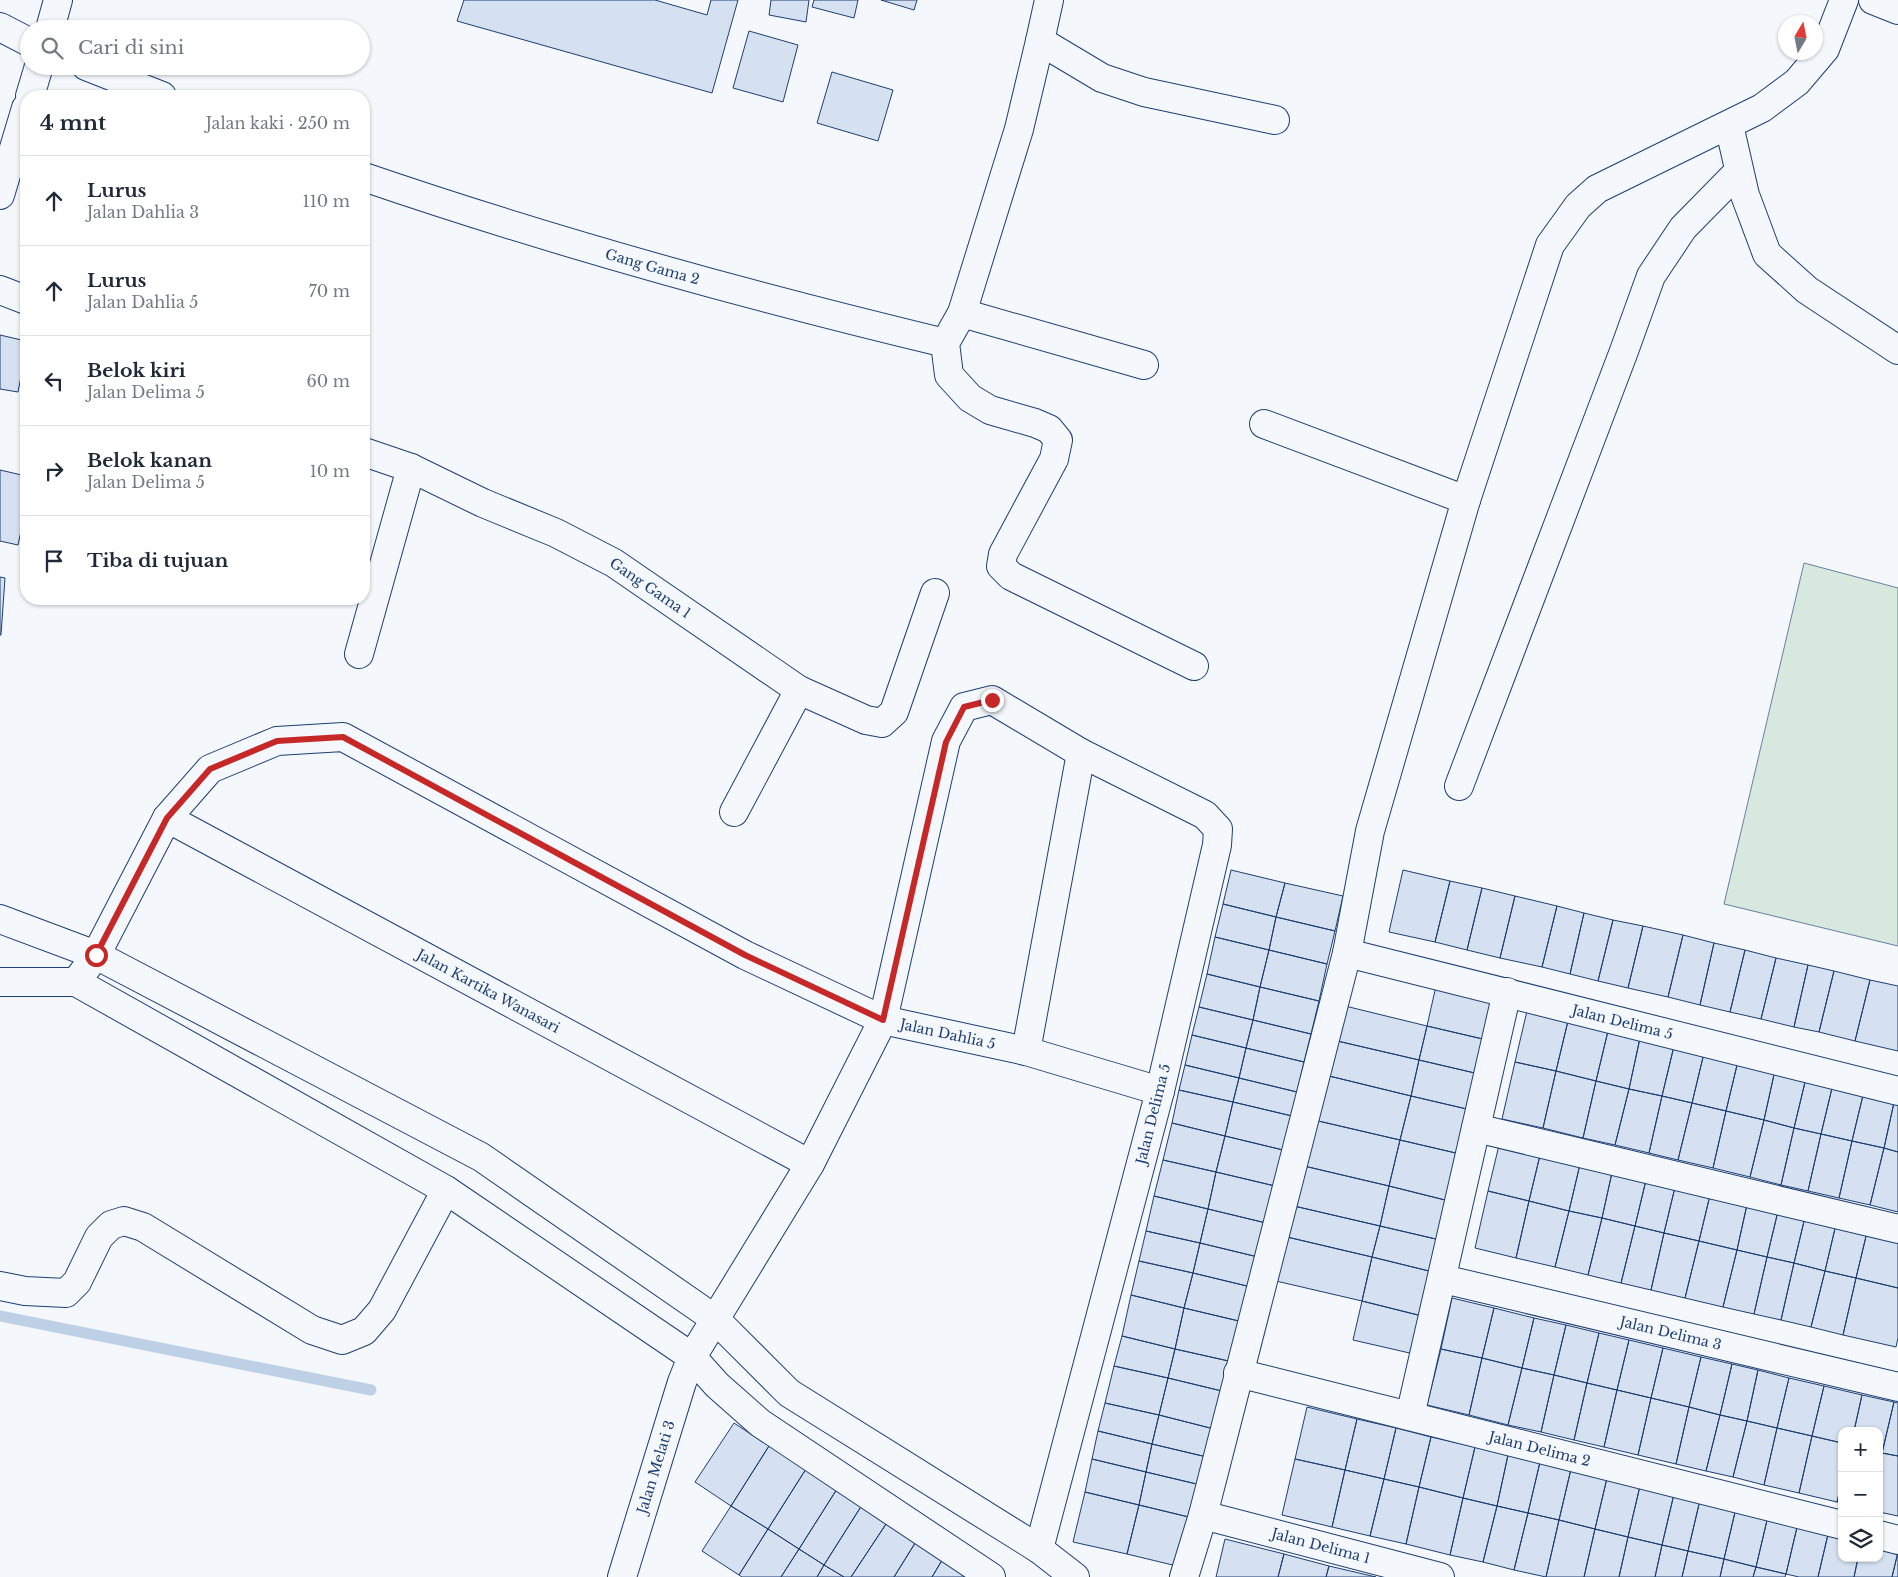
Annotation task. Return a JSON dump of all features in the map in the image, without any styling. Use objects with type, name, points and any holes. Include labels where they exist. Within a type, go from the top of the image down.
[{"type":"street","points":[[52,20],[58,0]]},
{"type":"street","points":[[1049,0],[1019,129],[962,313],[944,343],[949,375],[970,398],[990,410],[1049,429],[1058,440],[1054,459],[1003,554],[1001,566],[1011,576],[1194,666]]},
{"type":"street","points":[[1184,1577],[1203,1515],[1347,953],[1370,831],[1466,500],[1550,244],[1578,206],[1597,190],[1762,108],[1797,82],[1824,49],[1844,0]]},
{"type":"street","points":[[1873,0],[1898,10]]},
{"type":"street","points":[[0,27],[20,37]]},
{"type":"street","points":[[1040,41],[1102,78],[1144,92],[1275,120]]},
{"type":"street","points":[[32,90],[36,75]]},
{"type":"street","points":[[109,75],[147,90]]},
{"type":"street","points":[[1729,125],[1745,195],[1766,254],[1807,290],[1898,350]]},
{"type":"street","points":[[0,195],[20,128]]},
{"type":"street","points":[[1459,786],[1624,350],[1650,276],[1683,228],[1740,171]]},
{"type":"street","name":"Gang Gama 2","points":[[370,179],[471,214],[621,258],[944,343]]},
{"type":"street","points":[[0,290],[20,298]]},
{"type":"street","points":[[962,313],[1144,365]]},
{"type":"street","points":[[1264,424],[1466,500]]},
{"type":"street","name":"Gang Gama 1","points":[[370,454],[411,468],[483,503],[556,533],[614,563],[799,690],[866,720],[882,723],[894,712],[935,593]]},
{"type":"street","points":[[359,654],[411,468]]},
{"type":"street","points":[[734,812],[799,690]]},
{"type":"street","name":"Jalan Delima 5","points":[[810,1164],[883,1020],[946,742],[964,707],[992,700],[1081,753],[1205,814],[1218,829],[1215,854],[1160,1091],[1039,1549]]},
{"type":"street","name":"Jalan Dahlia 5","points":[[76,982],[96,955],[167,818],[210,769],[277,741],[343,737],[745,955],[883,1020],[1026,1051],[1160,1091]]},
{"type":"street","points":[[1026,1051],[1081,753]]},
{"type":"street","name":"Jalan Kartika Wanasari","points":[[167,818],[810,1164]]},
{"type":"street","points":[[0,919],[96,955],[481,1157],[715,1319],[789,1393],[1039,1549],[1075,1577]]},
{"type":"street","name":"Jalan Delima 5","points":[[1347,953],[1898,1091]]},
{"type":"street","points":[[0,982],[76,982],[446,1190],[692,1357],[717,1385],[760,1424],[991,1577]]},
{"type":"street","points":[[1410,1416],[1443,1279],[1507,992]]},
{"type":"street","points":[[1476,1128],[1898,1229]]},
{"type":"street","name":"Jalan Melati 3","points":[[630,1573],[682,1382],[692,1357],[810,1164]]},
{"type":"street","points":[[0,1286],[25,1291],[66,1293],[77,1282],[99,1237],[111,1225],[124,1221],[142,1228],[312,1330],[342,1340],[364,1330],[382,1310],[446,1190]]},
{"type":"street","name":"Jalan Delima 3","points":[[1443,1279],[1898,1387]]},
{"type":"street","name":"Jalan Delima 2","points":[[1238,1373],[1838,1524]]},
{"type":"street","name":"Jalan Delima 1","points":[[1203,1515],[1440,1577]]},
{"type":"street","points":[[1883,1536],[1898,1540]]},
{"type":"shaded area","points":[[1804,563],[1898,588],[1898,946],[1724,904]]},
{"type":"building","points":[[464,0],[655,0],[707,15],[711,0],[738,0],[712,93],[457,21]]},
{"type":"building","points":[[771,0],[809,0],[806,22],[769,15]]},
{"type":"building","points":[[814,0],[858,0],[854,18],[812,7]]},
{"type":"building","points":[[881,0],[917,0],[914,10]]},
{"type":"building","points":[[749,31],[798,45],[783,102],[733,88]]},
{"type":"building","points":[[832,72],[893,90],[878,141],[817,123]]},
{"type":"building","points":[[0,335],[20,340],[20,382],[18,392],[0,389]]},
{"type":"building","points":[[0,470],[20,475],[20,536],[18,545],[0,541]]},
{"type":"building","points":[[0,577],[5,578],[1,635],[0,635]]},
{"type":"building","points":[[1231,870],[1285,883],[1276,917],[1223,904]]},
{"type":"building","points":[[1403,870],[1450,881],[1435,942],[1389,932]]},
{"type":"building","points":[[1450,881],[1482,888],[1467,950],[1435,942]]},
{"type":"building","points":[[1285,883],[1343,896],[1335,931],[1276,917]]},
{"type":"building","points":[[1482,888],[1515,896],[1500,958],[1467,950]]},
{"type":"building","points":[[1515,896],[1557,906],[1542,967],[1500,958]]},
{"type":"building","points":[[1223,904],[1276,917],[1269,950],[1215,937]]},
{"type":"building","points":[[1557,906],[1584,913],[1570,974],[1542,967]]},
{"type":"building","points":[[1584,913],[1613,920],[1598,981],[1570,974]]},
{"type":"building","points":[[1276,917],[1335,931],[1327,964],[1269,950]]},
{"type":"building","points":[[1613,920],[1643,926],[1628,988],[1598,981]]},
{"type":"building","points":[[1643,926],[1683,935],[1668,997],[1628,988]]},
{"type":"building","points":[[1683,935],[1714,943],[1700,1005],[1668,997]]},
{"type":"building","points":[[1215,937],[1269,950],[1260,987],[1207,974]]},
{"type":"building","points":[[1714,943],[1745,950],[1730,1012],[1700,1005]]},
{"type":"building","points":[[1269,950],[1327,964],[1319,1001],[1260,987]]},
{"type":"building","points":[[1745,950],[1776,958],[1761,1019],[1730,1012]]},
{"type":"building","points":[[1776,958],[1808,965],[1794,1027],[1761,1019]]},
{"type":"building","points":[[1808,965],[1834,971],[1819,1032],[1794,1027]]},
{"type":"building","points":[[1834,971],[1870,980],[1855,1041],[1819,1032]]},
{"type":"building","points":[[1207,974],[1260,987],[1253,1020],[1199,1007]]},
{"type":"building","points":[[1870,980],[1898,986],[1898,1051],[1855,1041]]},
{"type":"building","points":[[1436,986],[1497,1000],[1487,1040],[1427,1026]]},
{"type":"building","points":[[1260,987],[1319,1001],[1311,1034],[1253,1020]]},
{"type":"building","points":[[1341,1005],[1427,1026],[1419,1060],[1333,1040]]},
{"type":"building","points":[[1199,1007],[1253,1020],[1246,1048],[1192,1035]]},
{"type":"building","points":[[1527,1011],[1568,1021],[1556,1071],[1515,1062]]},
{"type":"building","points":[[1253,1020],[1311,1034],[1304,1062],[1246,1048]]},
{"type":"building","points":[[1568,1021],[1608,1031],[1596,1081],[1556,1071]]},
{"type":"building","points":[[1427,1026],[1487,1040],[1479,1074],[1419,1060]]},
{"type":"building","points":[[1608,1031],[1640,1038],[1629,1089],[1596,1081]]},
{"type":"building","points":[[1192,1035],[1246,1048],[1239,1078],[1185,1065]]},
{"type":"building","points":[[1640,1038],[1674,1046],[1662,1096],[1629,1089]]},
{"type":"building","points":[[1333,1040],[1419,1060],[1411,1096],[1325,1075]]},
{"type":"building","points":[[1674,1046],[1704,1053],[1692,1103],[1662,1096]]},
{"type":"building","points":[[1246,1048],[1304,1062],[1297,1092],[1239,1078]]},
{"type":"building","points":[[1704,1053],[1738,1061],[1726,1111],[1692,1103]]},
{"type":"building","points":[[1419,1060],[1479,1074],[1471,1110],[1411,1096]]},
{"type":"building","points":[[1738,1061],[1775,1070],[1764,1120],[1726,1111]]},
{"type":"building","points":[[1515,1062],[1556,1071],[1543,1128],[1502,1119]]},
{"type":"building","points":[[1185,1065],[1239,1078],[1233,1102],[1179,1090]]},
{"type":"building","points":[[1775,1070],[1806,1078],[1794,1128],[1764,1120]]},
{"type":"building","points":[[1556,1071],[1596,1081],[1583,1138],[1543,1128]]},
{"type":"building","points":[[1325,1075],[1411,1096],[1400,1140],[1314,1120]]},
{"type":"building","points":[[1239,1078],[1297,1092],[1292,1116],[1233,1102]]},
{"type":"building","points":[[1806,1078],[1833,1084],[1821,1134],[1794,1128]]},
{"type":"building","points":[[1596,1081],[1629,1089],[1615,1145],[1583,1138]]},
{"type":"building","points":[[1833,1084],[1864,1091],[1852,1141],[1821,1134]]},
{"type":"building","points":[[1629,1089],[1662,1096],[1649,1153],[1615,1145]]},
{"type":"building","points":[[1179,1090],[1233,1102],[1225,1136],[1172,1123]]},
{"type":"building","points":[[1864,1091],[1895,1098],[1884,1148],[1852,1141]]},
{"type":"building","points":[[1411,1096],[1471,1110],[1460,1154],[1400,1140]]},
{"type":"building","points":[[1662,1096],[1692,1103],[1678,1160],[1649,1153]]},
{"type":"building","points":[[1895,1098],[1898,1099],[1898,1152],[1884,1148]]},
{"type":"building","points":[[1233,1102],[1292,1116],[1283,1150],[1225,1136]]},
{"type":"building","points":[[1692,1103],[1726,1111],[1713,1168],[1678,1160]]},
{"type":"building","points":[[1726,1111],[1764,1120],[1750,1177],[1713,1168]]},
{"type":"building","points":[[1314,1120],[1400,1140],[1389,1186],[1304,1166]]},
{"type":"building","points":[[1764,1120],[1794,1128],[1781,1185],[1750,1177]]},
{"type":"building","points":[[1172,1123],[1225,1136],[1216,1172],[1163,1160]]},
{"type":"building","points":[[1794,1128],[1821,1134],[1808,1191],[1781,1185]]},
{"type":"building","points":[[1821,1134],[1852,1141],[1839,1198],[1808,1191]]},
{"type":"building","points":[[1225,1136],[1283,1150],[1275,1186],[1216,1172]]},
{"type":"building","points":[[1400,1140],[1460,1154],[1449,1201],[1389,1186]]},
{"type":"building","points":[[1500,1141],[1541,1151],[1529,1201],[1488,1191]]},
{"type":"building","points":[[1852,1141],[1884,1148],[1870,1205],[1839,1198]]},
{"type":"building","points":[[1884,1148],[1898,1152],[1898,1212],[1870,1205]]},
{"type":"building","points":[[1541,1151],[1581,1160],[1569,1211],[1529,1201]]},
{"type":"building","points":[[1163,1160],[1216,1172],[1208,1209],[1154,1196]]},
{"type":"building","points":[[1581,1160],[1613,1168],[1602,1218],[1569,1211]]},
{"type":"building","points":[[1304,1166],[1389,1186],[1380,1226],[1294,1206]]},
{"type":"building","points":[[1613,1168],[1647,1176],[1635,1226],[1602,1218]]},
{"type":"building","points":[[1216,1172],[1275,1186],[1266,1223],[1208,1209]]},
{"type":"building","points":[[1647,1176],[1676,1183],[1664,1233],[1635,1226]]},
{"type":"building","points":[[1676,1183],[1711,1191],[1699,1241],[1664,1233]]},
{"type":"building","points":[[1389,1186],[1449,1201],[1440,1240],[1380,1226]]},
{"type":"building","points":[[1488,1191],[1529,1201],[1516,1258],[1475,1248]]},
{"type":"building","points":[[1711,1191],[1748,1200],[1737,1250],[1699,1241]]},
{"type":"building","points":[[1154,1196],[1208,1209],[1200,1243],[1146,1231]]},
{"type":"building","points":[[1748,1200],[1779,1207],[1767,1257],[1737,1250]]},
{"type":"building","points":[[1529,1201],[1569,1211],[1555,1267],[1516,1258]]},
{"type":"building","points":[[1294,1206],[1380,1226],[1372,1257],[1287,1237]]},
{"type":"building","points":[[1779,1207],[1806,1213],[1794,1263],[1767,1257]]},
{"type":"building","points":[[1208,1209],[1266,1223],[1258,1257],[1200,1243]]},
{"type":"building","points":[[1569,1211],[1602,1218],[1588,1275],[1555,1267]]},
{"type":"building","points":[[1806,1213],[1837,1220],[1825,1271],[1794,1263]]},
{"type":"building","points":[[1602,1218],[1635,1226],[1621,1283],[1588,1275]]},
{"type":"building","points":[[1837,1220],[1868,1228],[1856,1278],[1825,1271]]},
{"type":"building","points":[[1380,1226],[1440,1240],[1433,1272],[1372,1257]]},
{"type":"building","points":[[1635,1226],[1664,1233],[1651,1290],[1621,1283]]},
{"type":"building","points":[[1868,1228],[1898,1235],[1898,1288],[1856,1278]]},
{"type":"building","points":[[1146,1231],[1200,1243],[1193,1273],[1139,1261]]},
{"type":"building","points":[[1664,1233],[1699,1241],[1685,1298],[1651,1290]]},
{"type":"building","points":[[1287,1237],[1372,1257],[1362,1301],[1276,1281]]},
{"type":"building","points":[[1699,1241],[1737,1250],[1723,1307],[1685,1298]]},
{"type":"building","points":[[1200,1243],[1258,1257],[1251,1287],[1193,1273]]},
{"type":"building","points":[[1737,1250],[1767,1257],[1754,1314],[1723,1307]]},
{"type":"building","points":[[1372,1257],[1433,1272],[1422,1316],[1362,1301]]},
{"type":"building","points":[[1767,1257],[1794,1263],[1781,1320],[1754,1314]]},
{"type":"building","points":[[1139,1261],[1193,1273],[1184,1308],[1131,1295]]},
{"type":"building","points":[[1794,1263],[1825,1271],[1811,1327],[1781,1320]]},
{"type":"building","points":[[1825,1271],[1856,1278],[1843,1335],[1811,1327]]},
{"type":"building","points":[[1193,1273],[1251,1287],[1243,1322],[1184,1308]]},
{"type":"building","points":[[1856,1278],[1898,1288],[1898,1338],[1896,1347],[1843,1335]]},
{"type":"building","points":[[1131,1295],[1184,1308],[1175,1349],[1122,1336]]},
{"type":"building","points":[[1452,1298],[1494,1308],[1482,1358],[1441,1349]]},
{"type":"building","points":[[1362,1301],[1422,1316],[1414,1354],[1353,1340]]},
{"type":"building","points":[[1184,1308],[1243,1322],[1233,1362],[1175,1349]]},
{"type":"building","points":[[1494,1308],[1534,1318],[1522,1368],[1482,1358]]},
{"type":"building","points":[[1534,1318],[1566,1325],[1554,1375],[1522,1368]]},
{"type":"building","points":[[1566,1325],[1599,1333],[1587,1383],[1554,1375]]},
{"type":"building","points":[[1599,1333],[1629,1340],[1617,1390],[1587,1383]]},
{"type":"building","points":[[1122,1336],[1175,1349],[1168,1378],[1114,1366]]},
{"type":"building","points":[[1629,1340],[1663,1348],[1651,1398],[1617,1390]]},
{"type":"building","points":[[1663,1348],[1701,1357],[1689,1407],[1651,1398]]},
{"type":"building","points":[[1175,1349],[1233,1362],[1226,1392],[1168,1378]]},
{"type":"building","points":[[1441,1349],[1482,1358],[1469,1415],[1427,1405]]},
{"type":"building","points":[[1701,1357],[1732,1364],[1720,1415],[1689,1407]]},
{"type":"building","points":[[1482,1358],[1522,1368],[1508,1425],[1469,1415]]},
{"type":"building","points":[[1732,1364],[1758,1370],[1747,1421],[1720,1415]]},
{"type":"building","points":[[1114,1366],[1168,1378],[1159,1415],[1105,1403]]},
{"type":"building","points":[[1522,1368],[1554,1375],[1541,1432],[1508,1425]]},
{"type":"building","points":[[1758,1370],[1789,1378],[1777,1428],[1747,1421]]},
{"type":"building","points":[[1554,1375],[1587,1383],[1574,1440],[1541,1432]]},
{"type":"building","points":[[1168,1378],[1226,1392],[1218,1430],[1159,1415]]},
{"type":"building","points":[[1789,1378],[1824,1386],[1812,1436],[1777,1428]]},
{"type":"building","points":[[1587,1383],[1617,1390],[1604,1447],[1574,1440]]},
{"type":"building","points":[[1824,1386],[1862,1395],[1855,1427],[1838,1427],[1838,1442],[1812,1436]]},
{"type":"building","points":[[1617,1390],[1651,1398],[1638,1455],[1604,1447]]},
{"type":"building","points":[[1862,1395],[1894,1402],[1883,1449],[1883,1427],[1855,1427]]},
{"type":"building","points":[[1651,1398],[1689,1407],[1676,1464],[1638,1455]]},
{"type":"building","points":[[1894,1402],[1898,1403],[1898,1456],[1883,1453]]},
{"type":"building","points":[[1105,1403],[1159,1415],[1152,1444],[1098,1431]]},
{"type":"building","points":[[1307,1407],[1357,1419],[1345,1470],[1295,1459]]},
{"type":"building","points":[[1689,1407],[1720,1415],[1706,1471],[1676,1464]]},
{"type":"building","points":[[1159,1415],[1218,1430],[1211,1458],[1152,1444]]},
{"type":"building","points":[[1720,1415],[1747,1421],[1733,1477],[1706,1471]]},
{"type":"building","points":[[1357,1419],[1396,1428],[1384,1479],[1345,1470]]},
{"type":"building","points":[[1747,1421],[1777,1428],[1764,1485],[1733,1477]]},
{"type":"building","points":[[734,1423],[769,1446],[731,1506],[695,1482]]},
{"type":"building","points":[[1396,1428],[1431,1437],[1419,1487],[1384,1479]]},
{"type":"building","points":[[1777,1428],[1812,1436],[1799,1493],[1764,1485]]},
{"type":"building","points":[[1098,1431],[1152,1444],[1146,1472],[1092,1459]]},
{"type":"building","points":[[1812,1436],[1838,1442],[1837,1502],[1799,1493]]},
{"type":"building","points":[[1431,1437],[1475,1447],[1463,1498],[1419,1487]]},
{"type":"building","points":[[1152,1444],[1211,1458],[1205,1486],[1146,1472]]},
{"type":"building","points":[[769,1446],[806,1469],[768,1529],[731,1506]]},
{"type":"building","points":[[1475,1447],[1508,1455],[1497,1506],[1463,1498]]},
{"type":"building","points":[[1883,1453],[1898,1456],[1898,1516],[1883,1513]]},
{"type":"building","points":[[1508,1455],[1540,1462],[1528,1513],[1497,1506]]},
{"type":"building","points":[[1092,1459],[1146,1472],[1139,1505],[1085,1492]]},
{"type":"building","points":[[1295,1459],[1345,1470],[1332,1527],[1282,1515]]},
{"type":"building","points":[[1540,1462],[1571,1469],[1559,1520],[1528,1513]]},
{"type":"building","points":[[806,1469],[837,1489],[799,1549],[768,1529]]},
{"type":"building","points":[[1571,1469],[1607,1478],[1595,1529],[1559,1520]]},
{"type":"building","points":[[1345,1470],[1384,1479],[1370,1536],[1332,1527]]},
{"type":"building","points":[[1146,1472],[1205,1486],[1197,1519],[1139,1505]]},
{"type":"building","points":[[1607,1478],[1640,1486],[1628,1537],[1595,1529]]},
{"type":"building","points":[[1384,1479],[1419,1487],[1406,1544],[1370,1536]]},
{"type":"building","points":[[1640,1486],[1674,1494],[1662,1545],[1628,1537]]},
{"type":"building","points":[[1419,1487],[1463,1498],[1450,1555],[1406,1544]]},
{"type":"building","points":[[837,1489],[862,1505],[824,1565],[799,1549]]},
{"type":"building","points":[[1085,1492],[1139,1505],[1127,1554],[1073,1542]]},
{"type":"building","points":[[1674,1494],[1700,1500],[1688,1551],[1662,1545]]},
{"type":"building","points":[[1463,1498],[1497,1506],[1483,1562],[1450,1555]]},
{"type":"building","points":[[1700,1500],[1736,1508],[1724,1559],[1688,1551]]},
{"type":"building","points":[[862,1505],[888,1521],[851,1577],[844,1577],[824,1565]]},
{"type":"building","points":[[1139,1505],[1197,1519],[1185,1568],[1127,1554]]},
{"type":"building","points":[[731,1506],[768,1529],[739,1575],[702,1551]]},
{"type":"building","points":[[1497,1506],[1528,1513],[1514,1570],[1483,1562]]},
{"type":"building","points":[[1736,1508],[1768,1516],[1756,1567],[1724,1559]]},
{"type":"building","points":[[1528,1513],[1559,1520],[1546,1577],[1514,1570]]},
{"type":"building","points":[[1768,1516],[1798,1523],[1786,1574],[1756,1567]]},
{"type":"building","points":[[1559,1520],[1595,1529],[1584,1577],[1546,1577]]},
{"type":"building","points":[[888,1521],[917,1540],[894,1577],[851,1577]]},
{"type":"building","points":[[1798,1523],[1829,1530],[1818,1577],[1799,1577],[1786,1574]]},
{"type":"building","points":[[768,1529],[799,1549],[781,1577],[742,1577],[739,1575]]},
{"type":"building","points":[[1595,1529],[1628,1537],[1619,1577],[1584,1577]]},
{"type":"building","points":[[1829,1530],[1838,1532],[1838,1562],[1857,1562],[1854,1577],[1818,1577]]},
{"type":"building","points":[[1628,1537],[1662,1545],[1655,1577],[1619,1577]]},
{"type":"building","points":[[1225,1539],[1284,1554],[1278,1577],[1216,1577]]},
{"type":"building","points":[[917,1540],[944,1557],[932,1577],[894,1577]]},
{"type":"building","points":[[1883,1544],[1898,1552],[1892,1577],[1854,1577],[1857,1562],[1883,1562]]},
{"type":"building","points":[[1662,1545],[1688,1551],[1682,1577],[1655,1577]]},
{"type":"building","points":[[799,1549],[824,1565],[817,1577],[781,1577]]},
{"type":"building","points":[[1688,1551],[1724,1559],[1720,1577],[1682,1577]]},
{"type":"building","points":[[1898,1552],[1898,1577],[1892,1577]]},
{"type":"building","points":[[1284,1554],[1329,1566],[1326,1577],[1278,1577]]},
{"type":"building","points":[[944,1557],[967,1571],[963,1577],[932,1577]]},
{"type":"building","points":[[1724,1559],[1756,1567],[1753,1577],[1720,1577]]},
{"type":"building","points":[[824,1565],[844,1577],[817,1577]]},
{"type":"building","points":[[1329,1566],[1376,1577],[1326,1577]]},
{"type":"building","points":[[1756,1567],[1786,1574],[1785,1577],[1753,1577]]},
{"type":"waterway","points":[[0,1316],[371,1390]]},
{"type":"route","points":[[96,955],[167,818],[210,769],[277,741],[343,737],[745,955],[883,1020],[946,742],[964,707],[992,700]]}]
